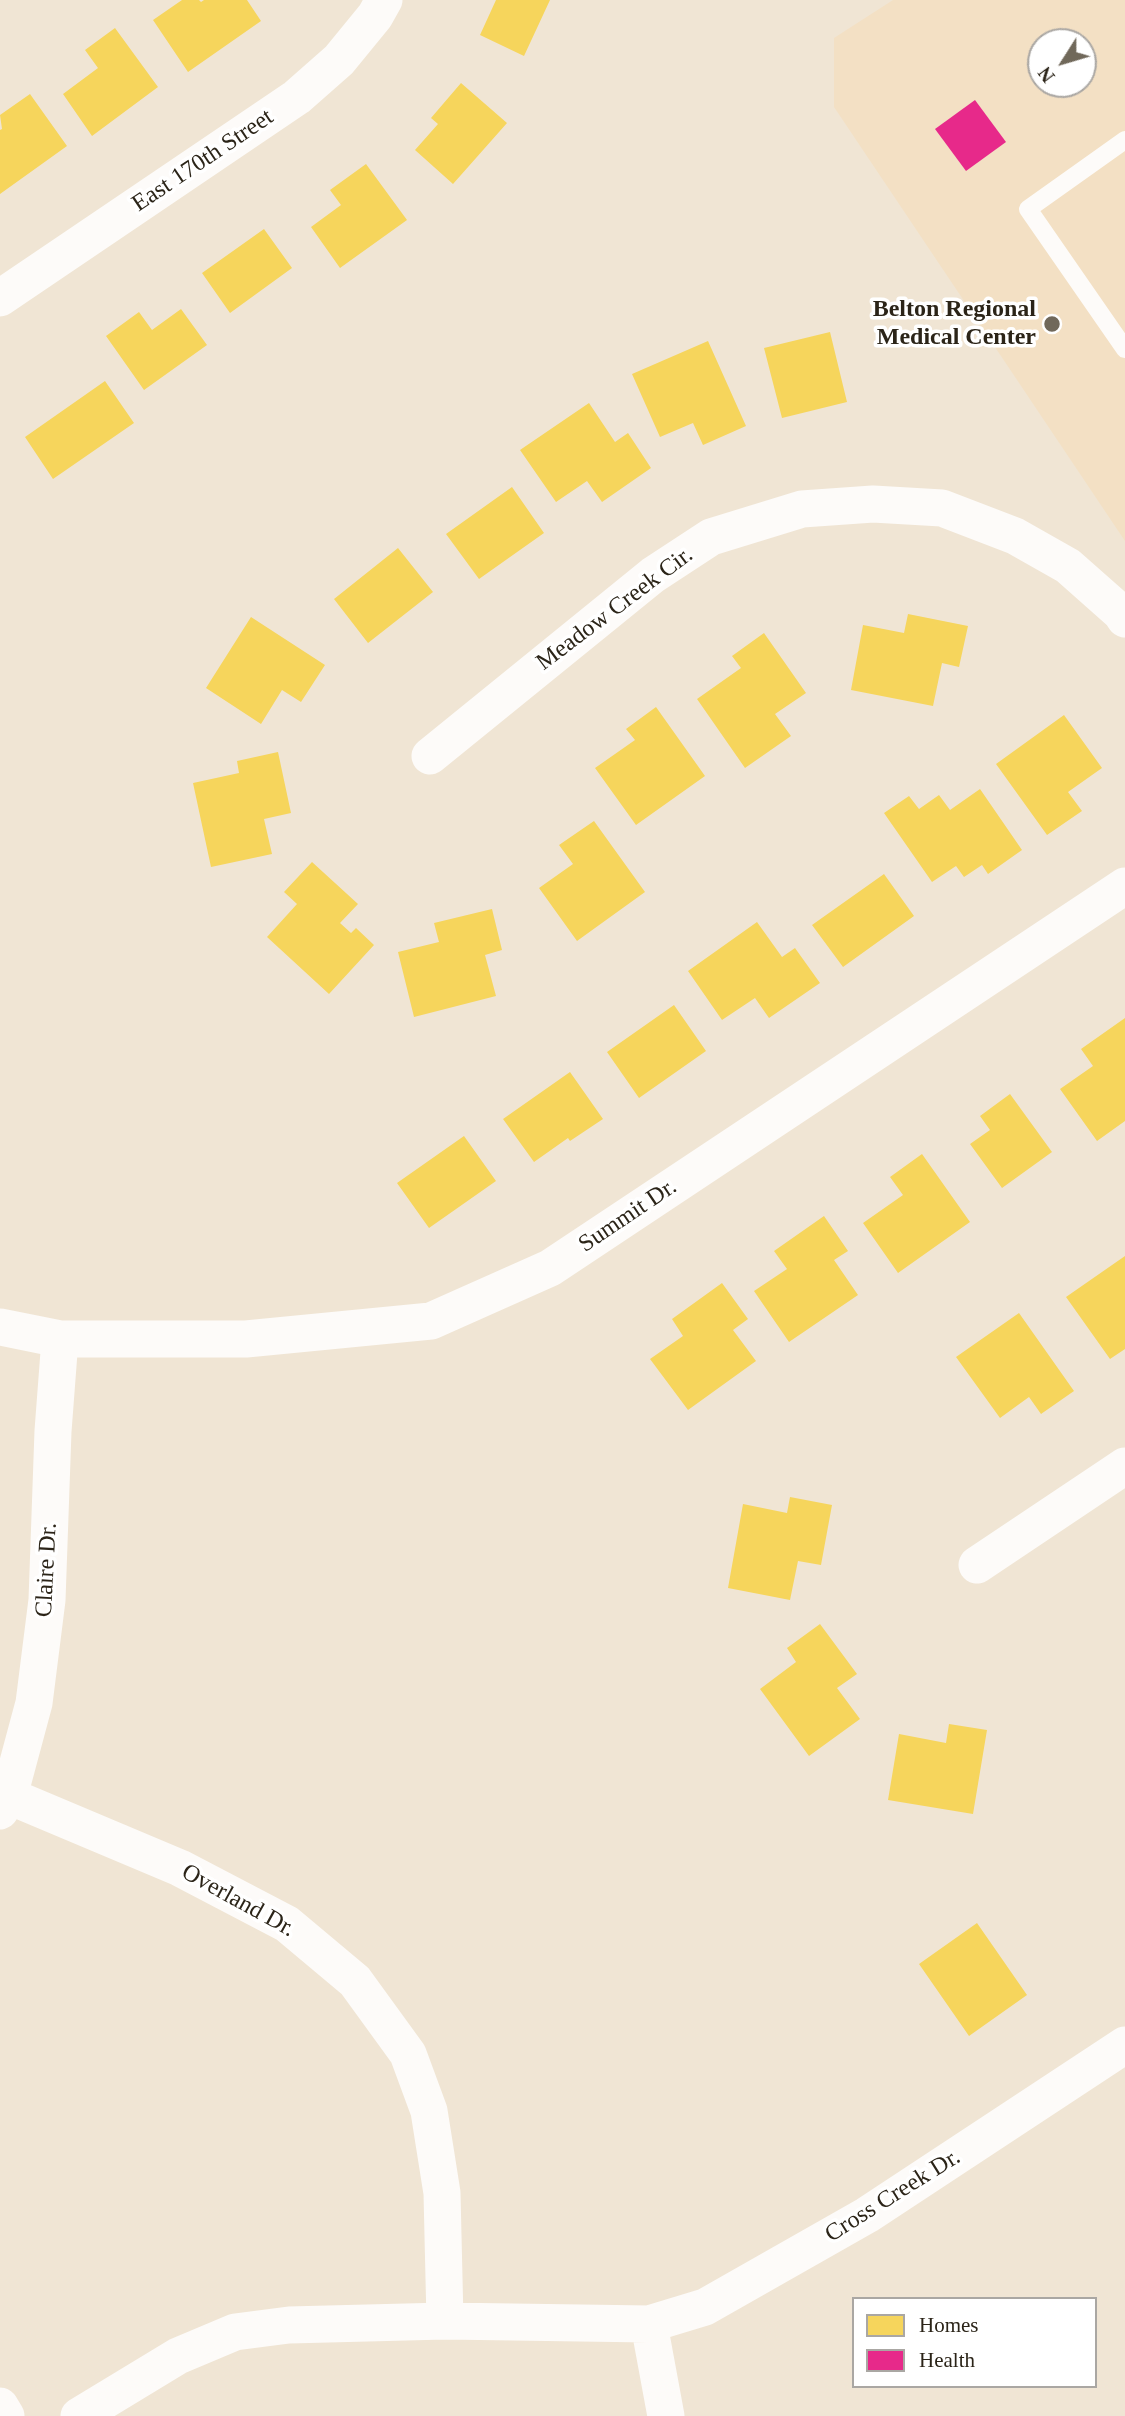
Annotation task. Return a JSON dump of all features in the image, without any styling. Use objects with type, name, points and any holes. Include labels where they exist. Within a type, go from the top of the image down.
[{"type":"street","name":"East 170th Street","points":[[0,298],[297,97],[339,60],[375,16],[384,0]]},
{"type":"street","name":"Meadow Creek Cir.","points":[[430,756],[519,682],[665,568],[711,537],[802,509],[873,504],[942,508],[1015,536],[1068,566],[1125,619]]},
{"type":"street","name":"Summit Dr.","points":[[0,1327],[60,1339],[246,1339],[431,1321],[550,1268],[1125,886]]},
{"type":"street","name":"Claire Dr.","points":[[5,1804],[34,1703],[47,1600],[53,1430],[60,1339]]},
{"type":"street","points":[[977,1565],[1125,1466]]},
{"type":"street","name":"Overland Dr.","points":[[5,1804],[180,1868],[287,1924],[355,1981],[408,2054],[429,2111],[442,2193],[445,2321]]},
{"type":"street","name":"Cross Creek Dr.","points":[[79,2416],[178,2356],[235,2332],[289,2325],[445,2321],[649,2323],[705,2307],[867,2215],[1125,2045]]},
{"type":"street","points":[[649,2323],[666,2416]]},
{"type":"street","points":[[0,2406],[6,2416]]},
{"type":"lane","points":[[1125,140],[1028,209],[1125,349]]},
{"type":"shaded area","name":"Belton Regional Medical Center","points":[[893,0],[1125,0],[1125,541],[834,107],[834,38]]},
{"type":"building: Homes","points":[[182,0],[247,0],[261,21],[188,72],[153,20]]},
{"type":"building: Homes","points":[[496,0],[550,0],[524,56],[480,35]]},
{"type":"building: Homes","points":[[115,28],[158,87],[92,136],[63,94],[98,68],[85,50]]},
{"type":"building: Homes","points":[[461,83],[507,123],[453,184],[415,150],[438,124],[431,118]]},
{"type":"building: Homes","points":[[30,94],[67,146],[0,194],[0,115]]},
{"type":"building: Homes","points":[[366,164],[407,220],[340,268],[311,227],[341,205],[330,190]]},
{"type":"building: Homes","points":[[264,229],[292,268],[230,313],[202,273]]},
{"type":"building: Homes","points":[[181,309],[207,345],[144,390],[106,336],[139,312],[152,330]]},
{"type":"building: Homes","points":[[830,332],[847,402],[782,418],[764,348]]},
{"type":"building: Homes","points":[[708,341],[746,426],[703,445],[693,423],[660,437],[632,374]]},
{"type":"building: Homes","points":[[105,381],[134,423],[53,479],[25,437]]},
{"type":"building: Homes","points":[[589,403],[615,442],[628,433],[651,468],[602,502],[587,481],[556,502],[520,450]]},
{"type":"building: Homes","points":[[512,487],[544,533],[479,579],[446,534]]},
{"type":"building: Homes","points":[[398,548],[433,592],[368,643],[334,599]]},
{"type":"building: Homes","points":[[908,614],[968,626],[959,667],[942,663],[933,706],[851,690],[863,625],[904,633]]},
{"type":"building: Homes","points":[[251,617],[325,665],[301,702],[282,690],[261,724],[206,688]]},
{"type":"building: Homes","points":[[764,633],[806,693],[775,714],[791,736],[745,768],[697,699],[741,668],[732,656]]},
{"type":"building: Homes","points":[[656,707],[705,776],[636,825],[595,768],[635,740],[626,729]]},
{"type":"building: Homes","points":[[1064,715],[1102,768],[1068,792],[1082,811],[1047,835],[996,764]]},
{"type":"building: Homes","points":[[278,752],[291,813],[264,819],[272,854],[211,867],[193,783],[239,773],[237,761]]},
{"type":"building: Homes","points":[[980,789],[1022,850],[988,874],[982,865],[964,877],[956,866],[932,882],[884,813],[909,796],[919,809],[939,795],[950,810]]},
{"type":"building: Homes","points":[[594,821],[645,892],[577,941],[539,888],[573,864],[559,845]]},
{"type":"building: Homes","points":[[312,862],[358,904],[340,923],[351,933],[356,928],[374,945],[329,994],[267,937],[297,904],[284,892]]},
{"type":"building: Homes","points":[[884,874],[914,916],[843,967],[812,925]]},
{"type":"building: Homes","points":[[492,909],[502,950],[485,955],[496,996],[414,1017],[398,952],[439,942],[434,923]]},
{"type":"building: Homes","points":[[757,922],[782,957],[795,948],[820,983],[769,1018],[755,998],[722,1020],[688,971]]},
{"type":"building: Homes","points":[[674,1005],[706,1051],[639,1098],[607,1052]]},
{"type":"building: Homes","points":[[1125,1018],[1125,1121],[1097,1141],[1060,1089],[1093,1066],[1081,1049]]},
{"type":"building: Homes","points":[[570,1072],[603,1119],[570,1141],[568,1138],[534,1162],[503,1119]]},
{"type":"building: Homes","points":[[1010,1094],[1052,1152],[1002,1188],[970,1144],[990,1130],[980,1116]]},
{"type":"building: Homes","points":[[464,1136],[496,1181],[429,1228],[397,1183]]},
{"type":"building: Homes","points":[[922,1154],[970,1222],[898,1273],[863,1223],[903,1195],[890,1177]]},
{"type":"building: Homes","points":[[824,1216],[848,1251],[834,1260],[858,1295],[789,1342],[754,1291],[787,1269],[774,1251]]},
{"type":"building: Homes","points":[[1125,1256],[1125,1349],[1110,1359],[1066,1297]]},
{"type":"building: Homes","points":[[722,1283],[748,1319],[733,1330],[756,1361],[688,1410],[650,1359],[683,1336],[672,1319]]},
{"type":"building: Homes","points":[[1019,1313],[1074,1391],[1041,1414],[1029,1397],[1000,1418],[956,1357]]},
{"type":"building: Homes","points":[[790,1497],[832,1505],[821,1565],[798,1561],[790,1600],[728,1588],[743,1504],[787,1513]]},
{"type":"building: Homes","points":[[820,1624],[857,1674],[837,1688],[860,1719],[809,1756],[760,1689],[796,1662],[787,1648]]},
{"type":"building: Homes","points":[[949,1724],[987,1730],[973,1814],[888,1800],[899,1734],[946,1743]]},
{"type":"building: Homes","points":[[977,1923],[1027,1995],[969,2036],[919,1964]]},
{"type":"building: Health","points":[[975,100],[1006,142],[966,171],[935,129]]},
{"type":"place","name":"Belton Regional Medical Center","points":[[1052,324]]}]
